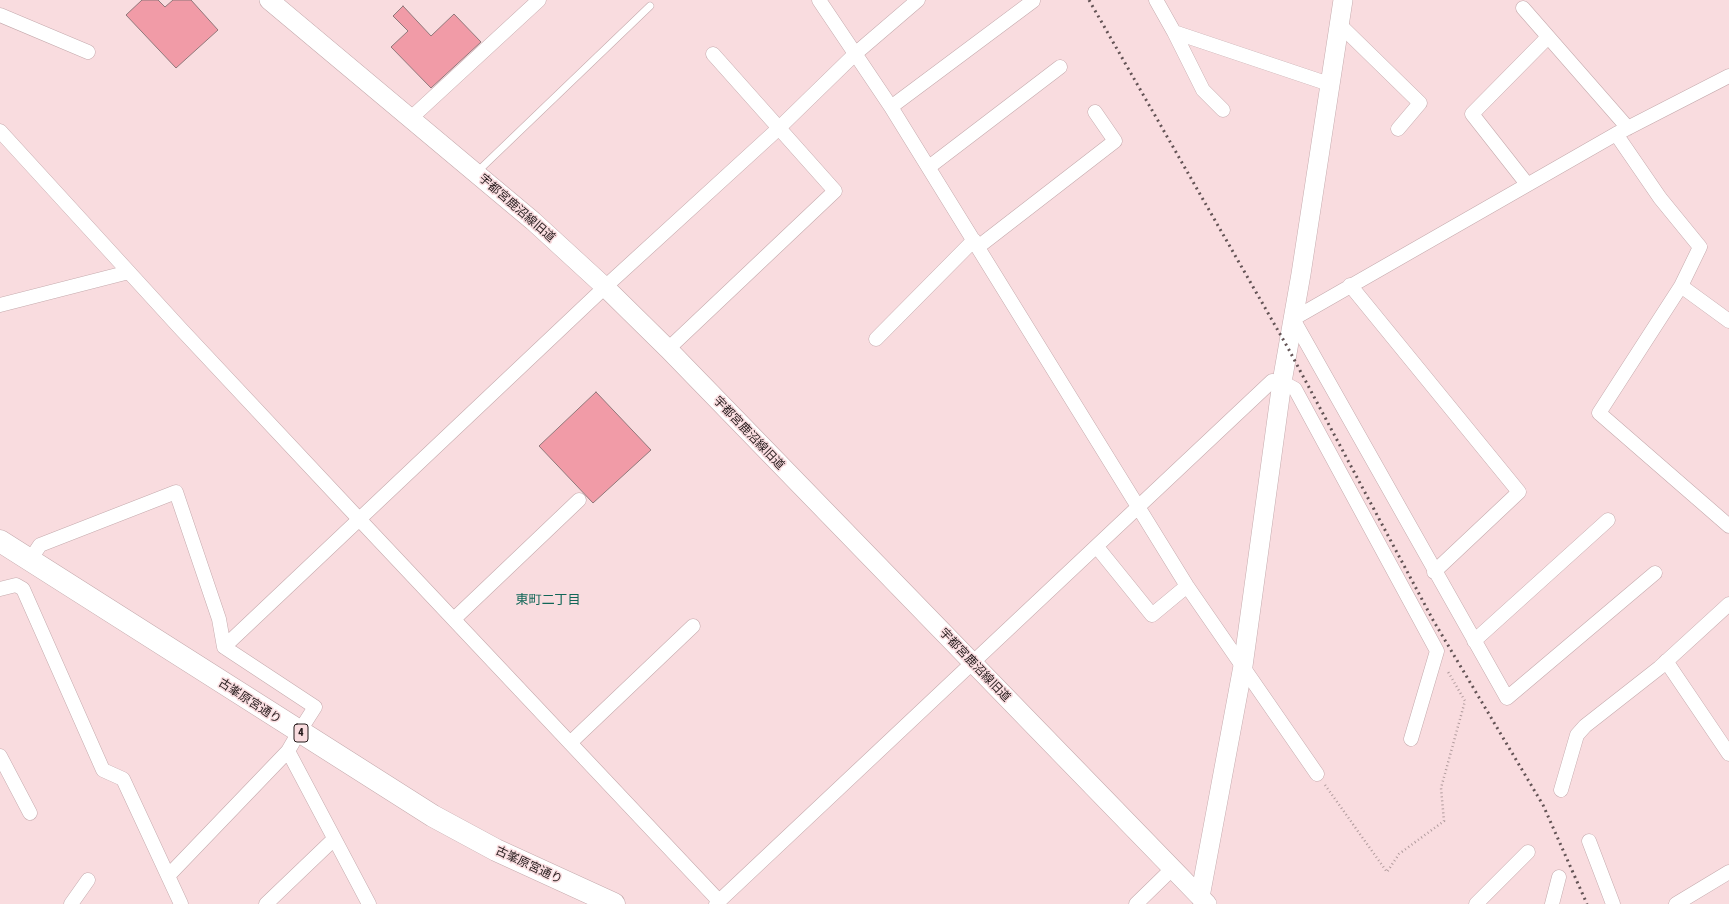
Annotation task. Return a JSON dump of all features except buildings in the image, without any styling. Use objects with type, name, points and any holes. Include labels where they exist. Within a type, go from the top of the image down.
[{"type":"main road","name":"古峯原宮通り","points":[[0,542],[434,816],[490,846],[614,904]]},
{"type":"street","name":"宇都宮鹿沼線旧道","points":[[268,0],[314,40],[411,118],[534,221],[605,287],[668,349],[1173,868],[1203,901]]},
{"type":"street","points":[[411,118],[539,0]]},
{"type":"street","points":[[819,0],[892,107],[1137,506],[1188,586],[1317,774]]},
{"type":"street","points":[[224,648],[605,287],[779,128],[855,54],[918,0]]},
{"type":"street","points":[[892,107],[1032,0]]},
{"type":"street","points":[[1156,0],[1203,90],[1223,110]]},
{"type":"street","points":[[1203,901],[1242,666],[1282,382],[1343,0]]},
{"type":"street","points":[[1523,8],[1548,36],[1622,131],[1660,198],[1700,247],[1681,286],[1599,413],[1729,526]]},
{"type":"street","points":[[0,15],[88,52]]},
{"type":"street","points":[[1339,24],[1420,103],[1398,129]]},
{"type":"street","points":[[1174,32],[1329,84]]},
{"type":"street","points":[[1527,184],[1472,114],[1548,36]]},
{"type":"street","points":[[668,349],[835,191],[713,54]]},
{"type":"street","points":[[929,167],[1060,67]]},
{"type":"street","points":[[1293,319],[1350,285],[1622,131],[1729,76]]},
{"type":"street","points":[[876,339],[976,244],[1115,141],[1095,112]]},
{"type":"street","points":[[0,131],[129,272],[718,903],[972,662],[1097,547],[1137,506],[1272,381],[1282,382],[1295,389],[1437,651],[1411,739]]},
{"type":"street","points":[[0,305],[129,272]]},
{"type":"street","points":[[1350,285],[1519,492],[1434,572]]},
{"type":"street","points":[[1681,286],[1729,321]]},
{"type":"street","points":[[1293,319],[1506,698],[1655,573]]},
{"type":"street","points":[[30,560],[40,545],[176,492],[219,619],[224,648],[315,707],[288,751],[168,876]]},
{"type":"street","points":[[454,619],[579,500]]},
{"type":"street","points":[[1474,641],[1608,520]]},
{"type":"street","points":[[1097,547],[1152,615],[1188,586]]},
{"type":"street","points":[[0,589],[16,585],[23,589],[103,770],[123,779],[181,904]]},
{"type":"street","points":[[1561,790],[1577,735],[1585,726],[1666,661],[1729,604]]},
{"type":"street","points":[[570,743],[693,626]]},
{"type":"street","points":[[1666,661],[1729,754]]},
{"type":"street","points":[[288,751],[368,904]]},
{"type":"street","points":[[1,764],[30,813]]},
{"type":"street","points":[[266,904],[334,839]]},
{"type":"street","points":[[1589,841],[1613,904]]},
{"type":"street","points":[[1476,904],[1528,852]]},
{"type":"street","points":[[1136,904],[1173,868]]},
{"type":"street","points":[[1676,904],[1729,872]]},
{"type":"street","points":[[1552,904],[1559,877]]},
{"type":"street","points":[[72,904],[88,880]]},
{"type":"lane","points":[[476,173],[650,6]]},
{"type":"path","points":[[1317,774],[1387,872],[1399,854],[1444,821],[1440,788],[1464,701],[1437,651]]},
{"type":"railway","points":[[1089,0],[1288,348],[1433,620],[1543,805],[1587,904]]},
{"type":"district","name":"東町二丁目","points":[[548,600]]}]
